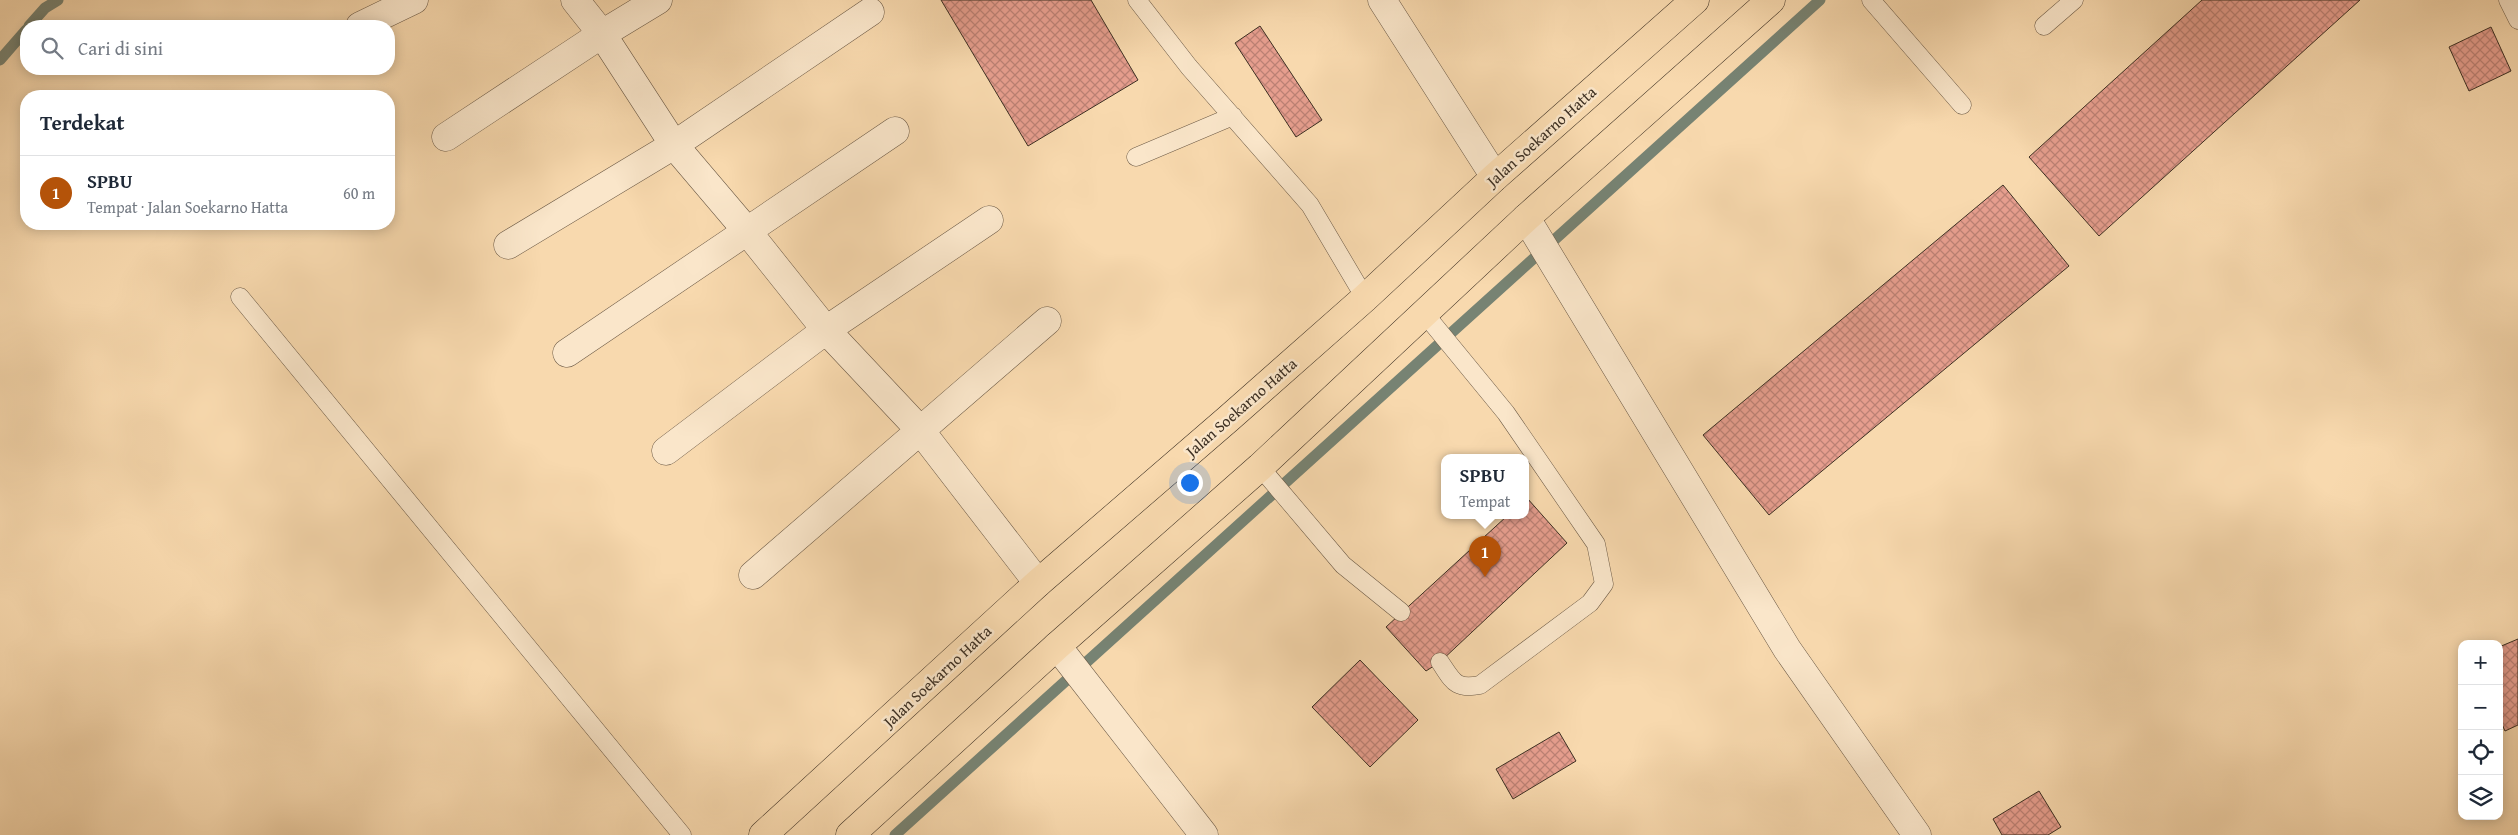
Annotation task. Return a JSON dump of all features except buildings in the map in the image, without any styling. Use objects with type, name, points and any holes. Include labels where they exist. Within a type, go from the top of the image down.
[{"type":"highway","name":"Jalan Soekarno Hatta","points":[[763,835],[1038,583],[1365,298],[1495,177],[1695,0]]},
{"type":"highway","points":[[850,835],[1063,654],[1424,313],[1532,226],[1771,0]]},
{"type":"street","points":[[372,20],[414,0]]},
{"type":"street","points":[[575,0],[602,34],[674,145],[747,231],[826,330],[920,430],[1038,583]]},
{"type":"street","points":[[446,137],[602,34],[658,0]]},
{"type":"street","points":[[1382,0],[1495,177]]},
{"type":"street","points":[[508,245],[674,145],[870,12]]},
{"type":"street","points":[[567,352],[896,132]]},
{"type":"street","points":[[666,451],[826,330],[989,220]]},
{"type":"street","points":[[1532,226],[1582,312],[1787,648],[1917,835]]},
{"type":"street","points":[[753,575],[1047,321]]},
{"type":"street","points":[[1063,654],[1204,835]]},
{"type":"lane","points":[[1137,0],[1189,67],[1310,205],[1365,298]]},
{"type":"lane","points":[[1871,0],[1962,105]]},
{"type":"lane","points":[[2044,26],[2074,0]]},
{"type":"lane","points":[[2508,0],[2518,20]]},
{"type":"lane","points":[[1136,157],[1233,116]]},
{"type":"lane","points":[[240,297],[682,835]]},
{"type":"lane","points":[[1424,313],[1506,413],[1596,544],[1604,584],[1590,603],[1480,685],[1465,688],[1456,684],[1440,662]]},
{"type":"lane","points":[[1260,467],[1343,565],[1402,612]]},
{"type":"waterway","points":[[34,20],[45,8],[58,0]]},
{"type":"waterway","points":[[895,835],[1820,0]]},
{"type":"waterway","points":[[0,60],[20,37]]},
{"type":"place","name":"SPBU","points":[[1485,577]]}]
